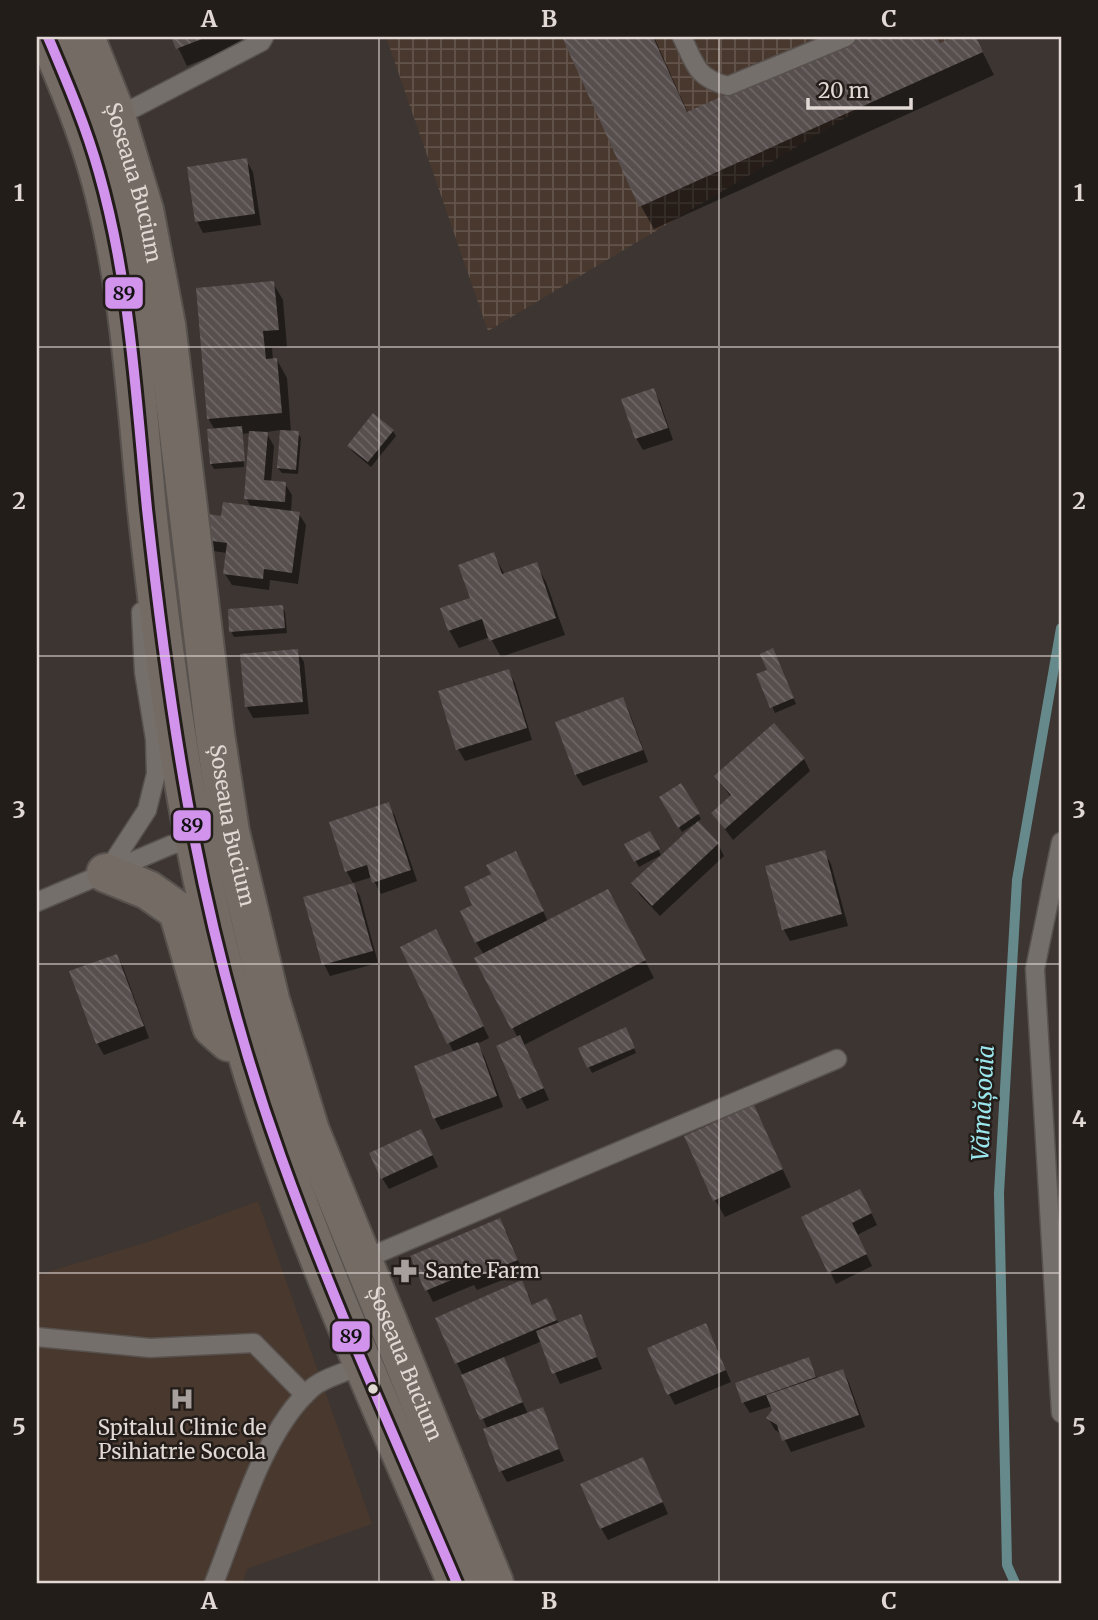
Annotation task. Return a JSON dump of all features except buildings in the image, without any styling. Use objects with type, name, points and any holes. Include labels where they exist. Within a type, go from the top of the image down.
[{"type":"main road","name":"Șoseaua Bucium","points":[[48,37],[99,120],[144,210],[166,325],[215,734],[212,836],[223,967],[249,1060],[307,1225],[382,1358],[494,1583]]},
{"type":"main road","name":"Șoseaua Bucium","points":[[85,37],[99,120],[99,174],[120,265],[175,724],[271,1000],[310,1131],[362,1260],[382,1358],[457,1583]]},
{"type":"main road","points":[[106,873],[148,890],[178,912],[212,1027],[249,1060]]},
{"type":"lane","points":[[99,120],[136,107],[261,42],[264,37]]},
{"type":"lane","points":[[682,37],[699,72],[711,82],[728,86],[846,37]]},
{"type":"lane","points":[[106,873],[147,810],[156,774],[155,739],[144,659],[138,540],[137,399]]},
{"type":"lane","points":[[37,902],[171,845],[212,836]]},
{"type":"lane","points":[[1061,842],[1035,969],[1061,1413]]},
{"type":"lane","points":[[362,1260],[837,1059]]},
{"type":"lane","points":[[37,1337],[150,1348],[254,1343],[306,1395]]},
{"type":"lane","points":[[214,1583],[257,1474],[287,1414],[314,1385],[382,1358]]},
{"type":"shaded area","points":[[386,37],[981,37],[488,331]]},
{"type":"shaded area","name":"Spitalul Clinic de Psihiatrie Socola","points":[[258,1201],[372,1524],[247,1569],[243,1583],[37,1583],[37,1275],[151,1241]]},
{"type":"waterway","name":"Vămășoaia","points":[[1015,1583],[1007,1565],[999,1193],[1017,880],[1061,628]]},
{"type":"transit line","name":"89","points":[[48,37],[94,156],[118,256],[173,715],[202,878],[221,959],[255,1079],[301,1211],[366,1372],[457,1583]]},
{"type":"place","name":"Sante Farm","points":[[405,1271]]},
{"type":"place","name":"Spitalul Clinic de Psihiatrie Socola","points":[[182,1399]]}]
